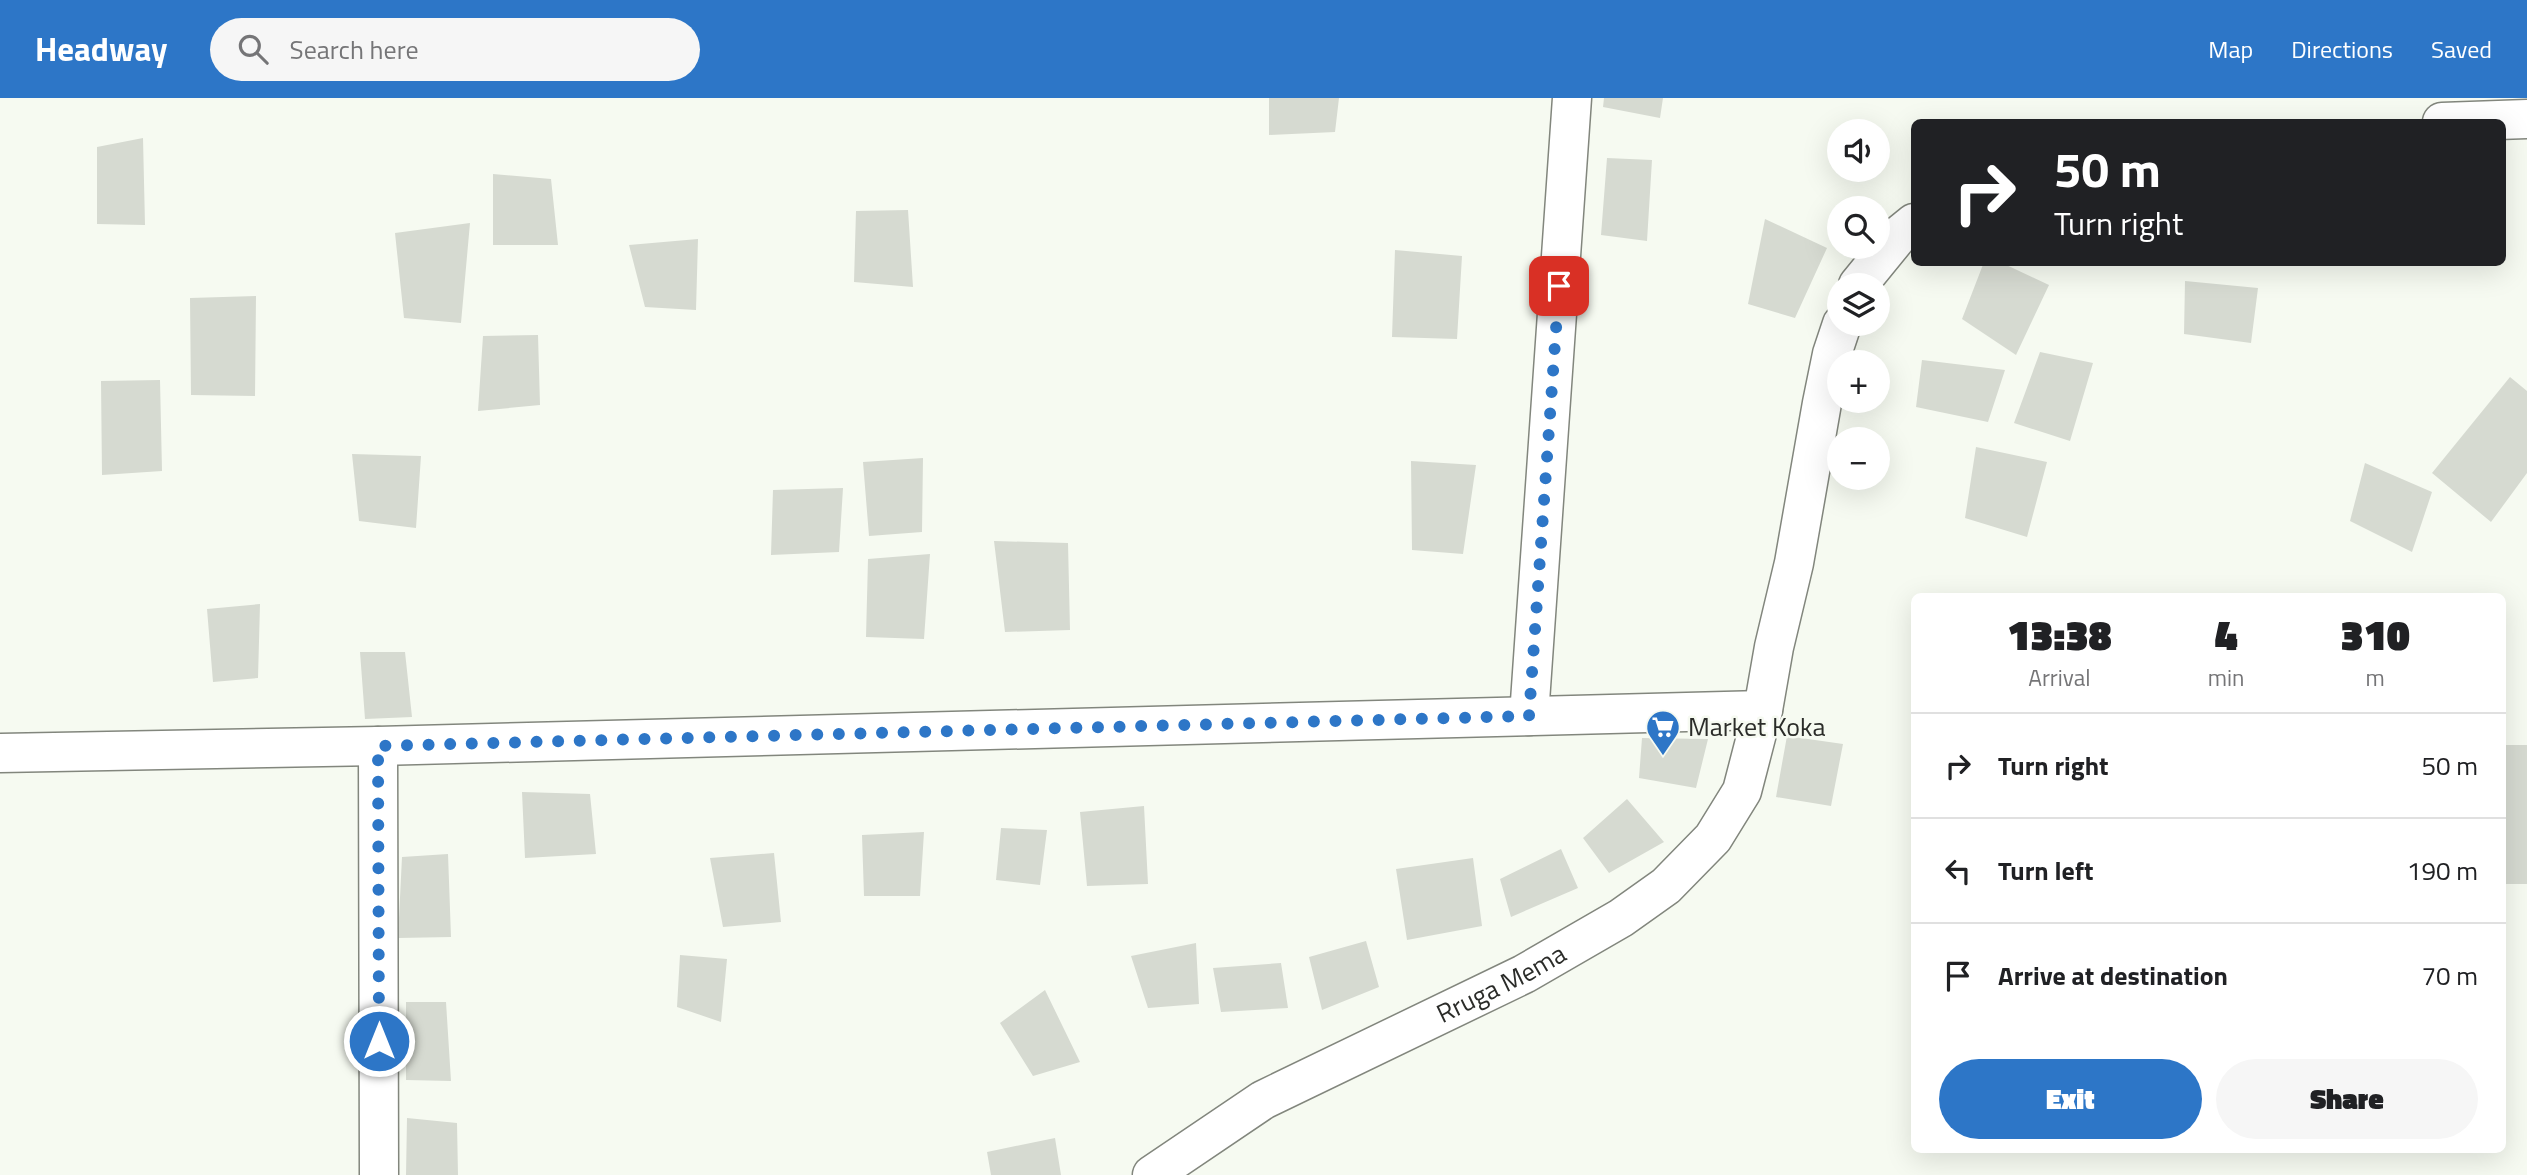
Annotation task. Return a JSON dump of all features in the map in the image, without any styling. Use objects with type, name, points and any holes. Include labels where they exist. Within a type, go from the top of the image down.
[{"type":"lane","points":[[1529,716],[1572,98]]},
{"type":"lane","points":[[2506,120],[2527,119]]},
{"type":"lane","points":[[1868,273],[1890,245],[1911,226]]},
{"type":"lane","name":"Rruga Mema","points":[[1152,1175],[1263,1100],[1524,974],[1621,918],[1666,886],[1713,838],[1742,791],[1763,710],[1774,647],[1794,563],[1822,403],[1839,336]]},
{"type":"lane","points":[[0,753],[378,746],[1763,710]]},
{"type":"lane","points":[[378,746],[379,1175]]},
{"type":"building","points":[[1269,98],[1339,98],[1335,132],[1269,135]]},
{"type":"building","points":[[1604,98],[1663,98],[1660,118],[1603,107]]},
{"type":"building","points":[[143,138],[145,225],[97,224],[97,147]]},
{"type":"building","points":[[1607,158],[1652,160],[1647,241],[1601,235]]},
{"type":"building","points":[[493,174],[551,179],[558,245],[493,245]]},
{"type":"building","points":[[908,210],[913,287],[854,282],[856,211]]},
{"type":"building","points":[[1765,219],[1827,248],[1795,318],[1748,304]]},
{"type":"building","points":[[470,223],[461,323],[404,318],[395,233]]},
{"type":"building","points":[[698,239],[696,310],[645,307],[629,245]]},
{"type":"building","points":[[1395,250],[1462,256],[1457,339],[1392,337]]},
{"type":"building","points":[[1982,266],[2009,266],[2049,285],[2016,355],[1962,319]]},
{"type":"building","points":[[2185,281],[2258,288],[2251,343],[2184,334]]},
{"type":"building","points":[[256,296],[255,396],[191,395],[190,298]]},
{"type":"building","points":[[538,335],[540,405],[478,411],[483,336]]},
{"type":"building","points":[[2040,352],[2093,363],[2070,441],[2014,423]]},
{"type":"building","points":[[1922,360],[2005,370],[1988,422],[1916,407]]},
{"type":"building","points":[[2510,377],[2527,391],[2527,473],[2491,522],[2432,473]]},
{"type":"building","points":[[160,380],[162,471],[102,475],[101,381]]},
{"type":"building","points":[[1976,447],[2047,462],[2027,537],[1965,518]]},
{"type":"building","points":[[352,454],[421,456],[416,528],[359,521]]},
{"type":"building","points":[[923,458],[922,532],[869,536],[863,462]]},
{"type":"building","points":[[1411,461],[1476,465],[1463,554],[1412,550]]},
{"type":"building","points":[[2365,463],[2432,492],[2412,552],[2350,521]]},
{"type":"building","points":[[843,488],[839,552],[771,555],[773,490]]},
{"type":"building","points":[[994,541],[1068,543],[1070,630],[1005,632]]},
{"type":"building","points":[[930,554],[924,639],[866,637],[868,559]]},
{"type":"building","points":[[260,604],[258,678],[213,682],[207,609]]},
{"type":"building","points":[[360,652],[405,652],[412,717],[365,719]]},
{"type":"building","points":[[1787,736],[1843,744],[1831,806],[1776,797]]},
{"type":"building","points":[[1642,738],[1708,739],[1696,788],[1639,778]]},
{"type":"building","points":[[2506,745],[2527,745],[2527,884],[2506,884]]},
{"type":"building","points":[[522,792],[590,794],[596,854],[525,858]]},
{"type":"building","points":[[1627,799],[1664,842],[1609,873],[1583,838]]},
{"type":"building","points":[[1144,806],[1148,884],[1087,886],[1080,812]]},
{"type":"building","points":[[1001,828],[1047,830],[1040,885],[996,880]]},
{"type":"building","points":[[924,832],[920,896],[864,896],[862,835]]},
{"type":"building","points":[[1561,849],[1578,888],[1511,917],[1500,879]]},
{"type":"building","points":[[774,853],[781,922],[723,927],[710,858]]},
{"type":"building","points":[[448,854],[451,937],[398,938],[402,857]]},
{"type":"building","points":[[1473,858],[1482,926],[1407,940],[1396,869]]},
{"type":"building","points":[[1366,941],[1379,987],[1322,1010],[1309,957]]},
{"type":"building","points":[[1196,943],[1199,1004],[1148,1008],[1131,956]]},
{"type":"building","points":[[680,955],[727,959],[721,1022],[677,1007]]},
{"type":"building","points":[[1281,963],[1288,1008],[1221,1012],[1213,968]]},
{"type":"building","points":[[1045,990],[1080,1062],[1033,1076],[1000,1023]]},
{"type":"building","points":[[406,1002],[446,1002],[451,1081],[406,1080]]},
{"type":"building","points":[[407,1118],[457,1123],[458,1175],[406,1175]]},
{"type":"building","points":[[1055,1138],[1061,1175],[991,1175],[987,1152]]},
{"type":"place","name":"Market Koka","points":[[1663,757]]},
{"type":"route","points":[[379,1041],[378,746],[1529,716],[1559,286]]}]
